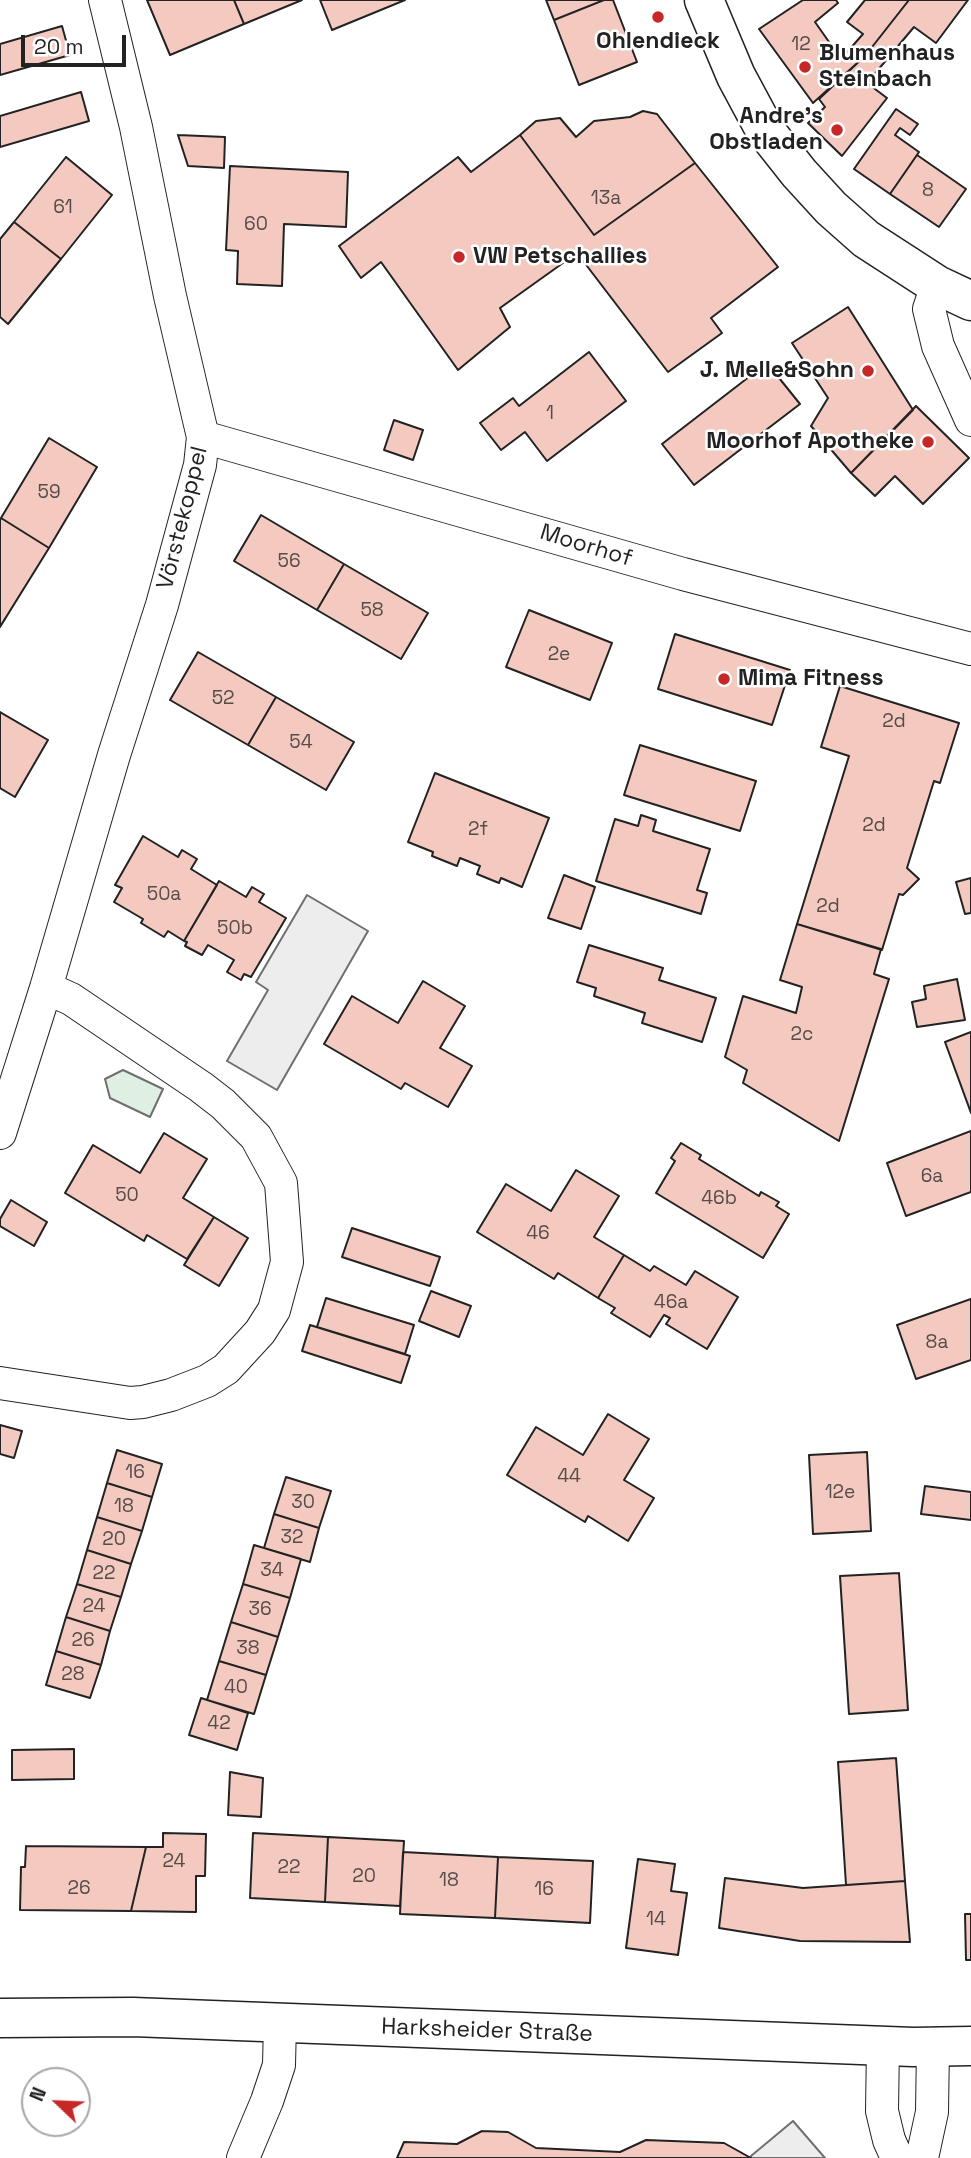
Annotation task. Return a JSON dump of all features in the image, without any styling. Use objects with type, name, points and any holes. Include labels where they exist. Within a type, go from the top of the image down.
[{"type":"main road","points":[[704,0],[736,76],[765,130],[799,173],[831,208],[866,239],[937,285],[971,301]]},
{"type":"main road","name":"Harksheider Straße","points":[[1,2017],[133,2017],[971,2046]]},
{"type":"street","name":"Vörstekoppel","points":[[0,1133],[173,566],[200,465],[203,438],[170,296],[136,127],[105,0]]},
{"type":"street","points":[[937,285],[929,309],[938,346],[971,420]]},
{"type":"street","name":"Moorhof","points":[[203,438],[683,574],[971,649]]},
{"type":"street","points":[[0,1382],[130,1403],[171,1395],[207,1381],[226,1369],[260,1332],[274,1310],[287,1262],[281,1184],[256,1137],[223,1104],[201,1087],[71,999],[46,988]]},
{"type":"street","points":[[243,2158],[268,2101],[279,2065],[280,2023]]},
{"type":"street","points":[[883,2045],[882,2110],[889,2140],[897,2158]]},
{"type":"street","points":[[922,2158],[932,2112],[933,2046]]},
{"type":"green space","points":[[123,1070],[163,1089],[150,1117],[110,1098],[105,1079]]},
{"type":"shaded area","points":[[307,895],[368,931],[277,1090],[227,1061],[268,990],[256,982]]},
{"type":"shaded area","points":[[793,2121],[825,2158],[751,2158],[751,2156]]},
{"type":"building","points":[[147,0],[234,0],[244,24],[170,55]]},
{"type":"building","points":[[234,0],[302,0],[244,24]]},
{"type":"building","points":[[320,0],[405,0],[332,30]]},
{"type":"building","points":[[546,0],[604,0],[554,20]]},
{"type":"building","points":[[604,0],[613,0],[637,62],[579,85],[554,20]]},
{"type":"building","points":[[803,0],[836,0],[838,3],[815,22],[841,59],[863,34],[847,22],[865,0],[909,0],[865,56],[813,103],[759,29]]},
{"type":"building","points":[[909,0],[968,0],[936,43],[914,27],[867,83],[887,98],[842,156],[808,123],[825,107],[819,99],[865,56]]},
{"type":"building","points":[[62,26],[70,55],[0,75],[0,44]]},
{"type":"building","points":[[81,92],[89,121],[0,147],[0,116]]},
{"type":"building","points":[[896,109],[918,124],[910,135],[900,128],[895,135],[919,152],[890,194],[854,169]]},
{"type":"building","points":[[643,111],[657,114],[695,163],[594,235],[520,135],[536,121],[560,118],[576,137],[594,121],[630,117]]},
{"type":"building","points":[[178,135],[225,137],[224,168],[188,166]]},
{"type":"building","name":"VW Petschallies","points":[[520,135],[594,235],[695,163],[778,267],[711,318],[722,333],[668,372],[577,253],[500,308],[510,327],[458,370],[381,262],[361,278],[339,246],[458,157],[471,172]]},
{"type":"building","points":[[917,155],[966,189],[939,227],[890,194]]},
{"type":"building","points":[[66,157],[112,195],[61,259],[14,222]]},
{"type":"building","points":[[230,166],[348,172],[346,227],[284,224],[282,286],[237,284],[238,251],[226,250]]},
{"type":"building","points":[[14,222],[61,259],[8,324],[0,317],[0,239]]},
{"type":"building","points":[[848,307],[913,410],[851,473],[811,426],[828,398],[792,343]]},
{"type":"building","points":[[589,352],[626,401],[547,461],[525,432],[501,450],[480,423],[513,398],[519,406]]},
{"type":"building","points":[[767,363],[800,404],[694,485],[662,444]]},
{"type":"building","points":[[916,406],[969,458],[923,504],[895,476],[875,496],[851,473]]},
{"type":"building","points":[[394,420],[423,430],[413,460],[384,450]]},
{"type":"building","points":[[49,438],[97,467],[49,548],[1,518]]},
{"type":"building","points":[[261,515],[344,564],[317,610],[234,561]]},
{"type":"building","points":[[1,518],[49,548],[0,627],[0,520]]},
{"type":"building","points":[[344,564],[428,613],[401,659],[317,610]]},
{"type":"building","points":[[529,610],[612,643],[590,700],[506,667]]},
{"type":"building","name":"Mima Fitness","points":[[675,634],[790,670],[772,725],[658,689]]},
{"type":"building","points":[[198,652],[276,697],[248,745],[170,700]]},
{"type":"building","points":[[840,686],[959,723],[940,783],[934,781],[907,868],[919,879],[903,895],[899,894],[882,950],[797,924],[849,756],[821,747]]},
{"type":"building","points":[[276,697],[354,742],[326,790],[248,745]]},
{"type":"building","points":[[0,712],[48,740],[15,797],[0,788]]},
{"type":"building","points":[[640,745],[756,781],[740,831],[624,795]]},
{"type":"building","points":[[435,773],[549,818],[522,887],[501,878],[499,883],[477,874],[480,866],[460,858],[457,866],[408,842]]},
{"type":"building","points":[[641,815],[656,820],[653,831],[710,849],[697,890],[707,893],[701,914],[596,881],[615,819],[638,826]]},
{"type":"building","points":[[143,836],[178,857],[182,850],[197,859],[191,869],[217,885],[184,941],[168,931],[164,937],[141,923],[143,919],[114,902],[122,888],[115,885]]},
{"type":"building","points":[[564,875],[595,887],[581,929],[548,918]]},
{"type":"building","points":[[971,878],[971,913],[965,914],[956,882]]},
{"type":"building","points":[[219,881],[246,897],[252,887],[264,894],[259,902],[286,918],[251,977],[244,974],[241,980],[227,972],[234,960],[208,945],[202,955],[185,946],[187,942],[184,941]]},
{"type":"building","points":[[797,924],[881,949],[874,974],[889,979],[839,1141],[743,1083],[747,1070],[725,1057],[743,996],[796,1013],[802,987],[780,980]]},
{"type":"building","points":[[589,945],[663,968],[659,980],[716,998],[702,1042],[642,1023],[645,1013],[594,996],[596,988],[577,982]]},
{"type":"building","points":[[957,979],[965,1020],[917,1027],[912,1002],[926,999],[924,986]]},
{"type":"building","points":[[423,981],[465,1006],[440,1048],[472,1066],[448,1107],[405,1083],[401,1089],[324,1044],[352,996],[398,1023]]},
{"type":"building","points":[[971,1032],[971,1113],[945,1042]]},
{"type":"building","points":[[971,1131],[971,1192],[906,1216],[887,1163]]},
{"type":"building","points":[[164,1133],[207,1159],[183,1198],[214,1217],[187,1259],[147,1235],[144,1241],[65,1193],[93,1145],[140,1173]]},
{"type":"building","points":[[681,1143],[701,1155],[699,1159],[759,1196],[761,1192],[779,1202],[776,1206],[789,1214],[763,1258],[656,1193],[675,1161],[671,1158]]},
{"type":"building","points":[[576,1170],[619,1196],[594,1237],[624,1255],[598,1298],[558,1273],[554,1279],[477,1232],[506,1184],[551,1211]]},
{"type":"building","points":[[11,1200],[47,1222],[34,1246],[0,1226],[0,1219]]},
{"type":"building","points":[[214,1217],[248,1238],[219,1286],[184,1265]]},
{"type":"building","points":[[352,1228],[440,1257],[430,1286],[342,1257]]},
{"type":"building","points":[[624,1255],[650,1271],[654,1266],[686,1285],[695,1271],[738,1297],[707,1349],[666,1324],[670,1318],[664,1315],[650,1337],[611,1313],[615,1308],[598,1298]]},
{"type":"building","points":[[431,1291],[471,1306],[459,1337],[419,1321]]},
{"type":"building","points":[[326,1298],[414,1325],[405,1354],[317,1327]]},
{"type":"building","points":[[971,1299],[971,1360],[916,1379],[897,1325]]},
{"type":"building","points":[[310,1325],[410,1356],[401,1383],[302,1351]]},
{"type":"building","points":[[608,1414],[649,1439],[624,1480],[654,1498],[628,1541],[588,1516],[585,1522],[507,1475],[536,1427],[583,1455]]},
{"type":"building","points":[[0,1425],[22,1431],[14,1458],[0,1454]]},
{"type":"building","points":[[117,1450],[162,1464],[152,1497],[107,1483]]},
{"type":"building","points":[[867,1452],[871,1531],[813,1534],[809,1455]]},
{"type":"building","points":[[286,1477],[331,1491],[319,1528],[274,1514]]},
{"type":"building","points":[[107,1483],[152,1497],[142,1531],[97,1517]]},
{"type":"building","points":[[925,1486],[971,1492],[971,1520],[921,1514]]},
{"type":"building","points":[[274,1514],[319,1528],[310,1562],[264,1548]]},
{"type":"building","points":[[97,1517],[142,1531],[131,1564],[87,1550]]},
{"type":"building","points":[[254,1545],[301,1559],[290,1598],[243,1584]]},
{"type":"building","points":[[87,1550],[131,1564],[121,1597],[77,1584]]},
{"type":"building","points":[[899,1573],[908,1710],[849,1714],[840,1576]]},
{"type":"building","points":[[77,1584],[121,1597],[110,1631],[66,1617]]},
{"type":"building","points":[[243,1584],[290,1598],[278,1637],[231,1622]]},
{"type":"building","points":[[66,1617],[110,1631],[101,1665],[56,1651]]},
{"type":"building","points":[[231,1622],[278,1637],[266,1675],[219,1661]]},
{"type":"building","points":[[56,1651],[101,1665],[90,1698],[46,1685]]},
{"type":"building","points":[[219,1661],[266,1675],[254,1714],[207,1700]]},
{"type":"building","points":[[201,1698],[248,1713],[237,1750],[189,1735]]},
{"type":"building","points":[[74,1749],[74,1779],[12,1780],[12,1750]]},
{"type":"building","points":[[896,1758],[905,1881],[846,1885],[838,1762]]},
{"type":"building","points":[[230,1772],[263,1778],[261,1817],[228,1815]]},
{"type":"building","points":[[163,1833],[206,1834],[205,1876],[196,1876],[196,1912],[131,1911],[146,1847],[163,1847]]},
{"type":"building","points":[[253,1833],[328,1837],[325,1902],[250,1898]]},
{"type":"building","points":[[328,1837],[404,1841],[400,1906],[325,1902]]},
{"type":"building","points":[[26,1846],[146,1847],[131,1911],[20,1910],[21,1867],[25,1867]]},
{"type":"building","points":[[403,1852],[498,1857],[495,1918],[400,1914]]},
{"type":"building","points":[[498,1857],[593,1861],[590,1923],[495,1918]]},
{"type":"building","points":[[638,1859],[675,1864],[671,1891],[687,1893],[678,1955],[626,1948]]},
{"type":"building","points":[[725,1878],[803,1888],[905,1881],[910,1942],[800,1941],[719,1928]]},
{"type":"building","points":[[965,1914],[971,1914],[971,1960],[966,1960]]},
{"type":"building","points":[[482,2131],[508,2132],[536,2148],[620,2152],[646,2140],[724,2143],[751,2158],[397,2158],[404,2142],[457,2144]]},
{"type":"place","name":"Ohlendieck","points":[[658,17]]},
{"type":"place","name":"Blumenhaus Steinbach","points":[[805,67]]},
{"type":"place","name":"Andre's Obstladen","points":[[837,130]]},
{"type":"place","name":"VW Petschallies","points":[[459,257]]},
{"type":"place","name":"J. Melle&Sohn","points":[[868,371]]},
{"type":"place","name":"Moorhof Apotheke","points":[[928,442]]},
{"type":"place","name":"Mima Fitness","points":[[724,679]]}]
